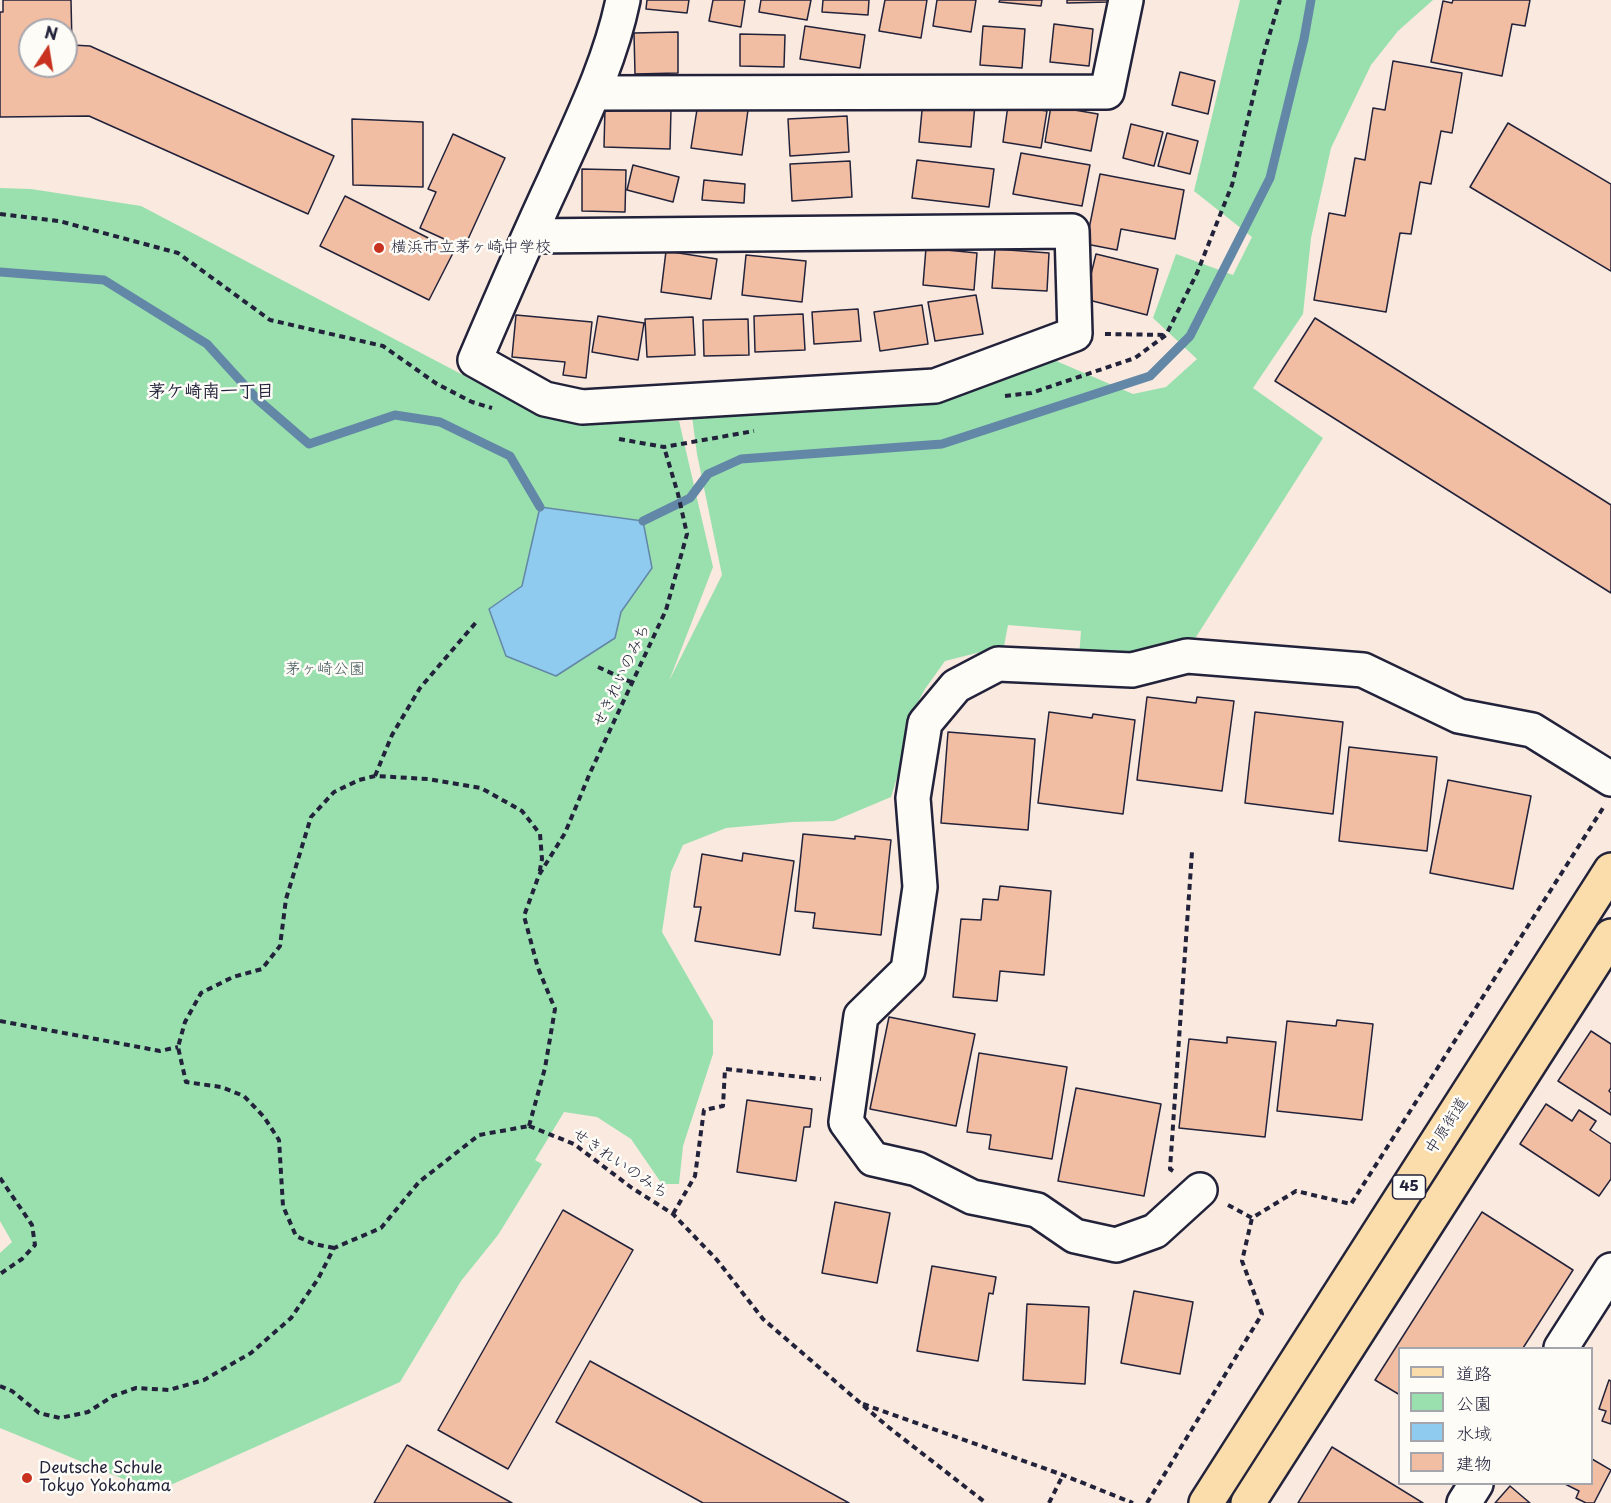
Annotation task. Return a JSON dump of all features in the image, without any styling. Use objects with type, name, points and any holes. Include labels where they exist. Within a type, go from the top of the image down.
[{"type":"main road","name":"中原街道","points":[[1206,1503],[1611,870]]},
{"type":"main road","name":"45","points":[[1248,1503],[1611,936]]},
{"type":"street","points":[[529,236],[1072,231],[1075,334],[935,386],[582,406],[545,399],[475,360],[529,236],[594,93],[618,24],[623,0]]},
{"type":"street","points":[[594,93],[1107,92],[1126,0]]},
{"type":"street","points":[[1200,1190],[1155,1231],[1116,1245],[1075,1236],[1037,1210],[972,1197],[917,1169],[873,1159],[846,1122],[861,1016],[908,970],[920,887],[913,798],[925,723],[956,686],[998,664],[1132,670],[1187,656],[1363,670],[1459,716],[1532,730],[1608,792]]},
{"type":"street","points":[[1562,1347],[1611,1270]]},
{"type":"street","points":[[1464,1503],[1475,1485]]},
{"type":"path","points":[[0,214],[59,221],[178,253],[270,320],[383,346],[437,384],[472,402],[494,409]]},
{"type":"path","points":[[1075,334],[1166,335]]},
{"type":"path","name":"せきれいのみち","points":[[618,438],[664,447],[687,534],[666,609],[590,773],[565,833],[539,874],[524,916],[538,968],[555,1009],[545,1068],[529,1126],[574,1144],[632,1188],[673,1214],[717,1260],[763,1319],[859,1403],[986,1503]]},
{"type":"path","points":[[375,776],[392,735],[420,688],[478,620]]},
{"type":"path","points":[[598,668],[633,683]]},
{"type":"path","points":[[529,1126],[479,1135],[419,1182],[381,1227],[334,1248],[314,1244],[296,1236],[283,1206],[279,1140],[264,1117],[243,1096],[221,1087],[186,1082],[178,1047],[185,1022],[201,993],[233,977],[262,969],[280,946],[286,899],[311,817],[334,792],[359,780],[375,776],[428,779],[481,788],[522,811],[540,834],[542,859],[539,874]]},
{"type":"path","points":[[1147,1503],[1262,1314],[1242,1261],[1252,1218],[1296,1191],[1351,1204],[1608,792]]},
{"type":"path","points":[[1192,852],[1170,1169],[1200,1190],[1252,1218]]},
{"type":"path","points":[[0,1021],[160,1051],[178,1047]]},
{"type":"path","points":[[673,1214],[695,1176],[704,1110],[723,1106],[725,1069],[851,1082]]},
{"type":"path","points":[[0,1178],[32,1225],[35,1245],[22,1259],[0,1274]]},
{"type":"path","points":[[0,1386],[12,1391],[39,1413],[60,1418],[88,1412],[113,1396],[136,1388],[169,1390],[204,1380],[251,1353],[291,1318],[318,1279],[334,1248]]},
{"type":"path","points":[[859,1403],[1063,1475],[1133,1503]]},
{"type":"path","points":[[1049,1503],[1063,1475]]},
{"type":"green space","name":"茅ヶ崎公園","points":[[1240,0],[1433,0],[1398,31],[1371,65],[1331,148],[1311,238],[1303,314],[1253,388],[1323,438],[1196,637],[1144,656],[1079,657],[1081,631],[1008,625],[1004,646],[945,661],[925,689],[905,726],[904,755],[891,797],[834,821],[726,828],[683,845],[671,872],[662,932],[713,1021],[713,1054],[683,1146],[679,1184],[662,1184],[631,1139],[597,1117],[564,1112],[535,1160],[542,1164],[498,1235],[461,1281],[400,1382],[155,1492],[0,1428],[0,1253],[12,1242],[0,1221],[0,188],[31,189],[141,206],[524,407],[580,423],[679,421],[713,567],[669,681],[722,575],[697,454],[692,416],[1047,357],[1133,394],[1166,387],[1197,359],[1153,318],[1176,254],[1233,275],[1252,237],[1194,191]]},
{"type":"water","points":[[540,507],[643,521],[652,568],[621,612],[615,638],[556,676],[506,656],[489,609],[522,586]]},
{"type":"building","points":[[3,0],[71,0],[71,18],[18,18],[18,78],[78,78],[78,45],[90,46],[334,156],[308,214],[89,116],[0,117],[0,12],[3,12]]},
{"type":"building","points":[[647,0],[689,0],[687,13],[646,9]]},
{"type":"building","points":[[713,0],[745,0],[741,27],[709,21]]},
{"type":"building","points":[[761,0],[811,0],[807,20],[759,12]]},
{"type":"building","points":[[823,0],[869,0],[868,15],[822,12]]},
{"type":"building","points":[[885,0],[927,0],[921,38],[879,31]]},
{"type":"building","points":[[937,0],[976,0],[971,32],[933,26]]},
{"type":"building","points":[[1000,0],[1042,0],[1041,6],[999,2]]},
{"type":"building","points":[[1067,0],[1109,0],[1109,2],[1067,3]]},
{"type":"building","points":[[1453,0],[1530,0],[1525,26],[1512,24],[1502,76],[1431,62],[1443,1],[1452,3]]},
{"type":"building","points":[[1054,24],[1093,29],[1089,66],[1050,62]]},
{"type":"building","points":[[805,26],[865,35],[860,68],[800,59]]},
{"type":"building","points":[[983,26],[1025,29],[1022,68],[980,65]]},
{"type":"building","points":[[678,32],[678,73],[635,74],[634,33]]},
{"type":"building","points":[[740,34],[785,35],[784,67],[740,66]]},
{"type":"building","points":[[1393,61],[1462,73],[1452,133],[1441,131],[1431,184],[1420,182],[1411,234],[1400,233],[1386,312],[1314,300],[1329,213],[1345,216],[1355,158],[1365,160],[1373,108],[1385,110]]},
{"type":"building","points":[[1180,72],[1215,81],[1208,114],[1172,105]]},
{"type":"building","points":[[923,100],[975,105],[971,147],[919,142]]},
{"type":"building","points":[[698,103],[748,110],[742,155],[691,148]]},
{"type":"building","points":[[1008,105],[1047,111],[1041,148],[1003,142]]},
{"type":"building","points":[[1051,106],[1098,114],[1091,151],[1045,142]]},
{"type":"building","points":[[605,108],[671,109],[670,149],[604,147]]},
{"type":"building","points":[[847,116],[849,152],[790,156],[788,119]]},
{"type":"building","points":[[352,119],[423,122],[423,187],[353,185]]},
{"type":"building","points":[[1508,123],[1611,184],[1611,271],[1470,187]]},
{"type":"building","points":[[1131,124],[1163,132],[1154,166],[1123,158]]},
{"type":"building","points":[[1167,133],[1198,141],[1190,174],[1158,166]]},
{"type":"building","points":[[453,134],[505,158],[464,248],[420,228],[436,192],[428,189]]},
{"type":"building","points":[[1021,153],[1090,165],[1082,206],[1013,194]]},
{"type":"building","points":[[917,160],[994,169],[989,207],[912,198]]},
{"type":"building","points":[[850,161],[852,197],[792,201],[790,164]]},
{"type":"building","points":[[633,165],[679,177],[673,202],[627,190]]},
{"type":"building","points":[[582,169],[626,170],[625,212],[582,211]]},
{"type":"building","points":[[1100,174],[1184,190],[1175,239],[1121,229],[1117,250],[1086,244]]},
{"type":"building","points":[[704,180],[745,184],[744,203],[702,200]]},
{"type":"building","points":[[345,196],[454,251],[429,300],[320,246]]},
{"type":"building","points":[[926,248],[977,253],[974,290],[923,285]]},
{"type":"building","points":[[995,249],[1049,253],[1047,291],[992,288]]},
{"type":"building","points":[[666,251],[717,259],[711,299],[661,292]]},
{"type":"building","points":[[1096,254],[1158,269],[1147,315],[1085,299]]},
{"type":"building","points":[[746,255],[806,261],[802,302],[742,295]]},
{"type":"building","points":[[976,295],[983,334],[935,341],[928,302]]},
{"type":"building","points":[[922,305],[928,344],[880,351],[874,312]]},
{"type":"building","points":[[858,309],[861,341],[814,344],[812,312]]},
{"type":"building","points":[[803,314],[805,350],[755,352],[754,316]]},
{"type":"building","points":[[516,315],[592,322],[586,378],[563,375],[565,362],[512,357]]},
{"type":"building","points":[[598,316],[644,323],[638,360],[592,352]]},
{"type":"building","points":[[693,317],[695,355],[647,357],[645,319]]},
{"type":"building","points":[[1315,318],[1611,505],[1611,593],[1275,381]]},
{"type":"building","points":[[748,319],[749,355],[704,356],[703,320]]},
{"type":"building","points":[[1147,697],[1196,703],[1197,697],[1234,701],[1222,791],[1137,780]]},
{"type":"building","points":[[1049,712],[1092,718],[1093,714],[1135,720],[1123,814],[1038,803]]},
{"type":"building","points":[[1255,712],[1343,722],[1333,814],[1245,803]]},
{"type":"building","points":[[948,732],[1035,739],[1028,830],[941,823]]},
{"type":"building","points":[[1349,747],[1437,757],[1427,851],[1339,841]]},
{"type":"building","points":[[1448,780],[1531,796],[1513,889],[1430,873]]},
{"type":"building","points":[[803,834],[891,840],[881,935],[813,928],[815,913],[795,911]]},
{"type":"building","points":[[743,853],[794,861],[780,955],[695,941],[701,907],[694,907],[702,854],[742,861]]},
{"type":"building","points":[[1000,886],[1051,891],[1044,975],[1000,971],[997,1001],[953,997],[961,919],[981,920],[983,899],[998,900]]},
{"type":"building","points":[[889,1017],[975,1034],[956,1126],[870,1109]]},
{"type":"building","points":[[1337,1020],[1373,1024],[1362,1120],[1277,1111],[1287,1021],[1336,1026]]},
{"type":"building","points":[[1591,1031],[1611,1044],[1611,1088],[1609,1091],[1611,1093],[1611,1115],[1558,1081]]},
{"type":"building","points":[[1227,1037],[1276,1042],[1265,1137],[1179,1128],[1189,1039],[1227,1043]]},
{"type":"building","points":[[979,1053],[1067,1067],[1052,1159],[989,1149],[991,1135],[967,1132]]},
{"type":"building","points":[[1076,1088],[1161,1104],[1144,1196],[1058,1181]]},
{"type":"building","points":[[747,1100],[812,1109],[810,1127],[804,1127],[796,1181],[737,1172]]},
{"type":"building","points":[[1546,1104],[1572,1121],[1579,1110],[1596,1121],[1590,1130],[1611,1144],[1611,1179],[1599,1196],[1520,1144]]},
{"type":"building","points":[[835,1202],[890,1213],[877,1283],[822,1273]]},
{"type":"building","points":[[563,1210],[633,1250],[508,1469],[438,1430]]},
{"type":"building","points":[[1482,1212],[1573,1270],[1524,1347],[1398,1347],[1398,1394],[1375,1380]]},
{"type":"building","points":[[932,1266],[996,1277],[993,1294],[989,1293],[978,1361],[917,1351]]},
{"type":"building","points":[[1134,1291],[1193,1302],[1180,1374],[1121,1363]]},
{"type":"building","points":[[1027,1304],[1089,1307],[1085,1384],[1023,1380]]},
{"type":"building","points":[[590,1361],[849,1503],[703,1503],[556,1422]]},
{"type":"building","points":[[1609,1380],[1611,1381],[1611,1424],[1602,1421],[1606,1411],[1599,1409]]},
{"type":"building","points":[[407,1445],[512,1503],[374,1503]]},
{"type":"building","points":[[1332,1447],[1423,1503],[1298,1503]]},
{"type":"building","points":[[1593,1460],[1611,1470],[1594,1503],[1586,1503],[1576,1498],[1579,1491],[1567,1485],[1593,1485]]},
{"type":"building","points":[[1510,1486],[1530,1503],[1495,1503]]},
{"type":"waterway","points":[[643,521],[690,498],[708,474],[741,459],[942,444],[1150,376],[1190,336],[1270,178],[1304,39],[1311,0]]},
{"type":"waterway","points":[[0,272],[104,280],[207,344],[257,399],[309,444],[395,415],[440,422],[510,456],[540,507]]},
{"type":"place","name":"横浜市立茅ヶ崎中学校","points":[[379,248]]},
{"type":"place","name":"Deutsche Schule Tokyo Yokohama","points":[[27,1478]]},
{"type":"district","name":"茅ケ崎南一丁目","points":[[211,392]]}]
